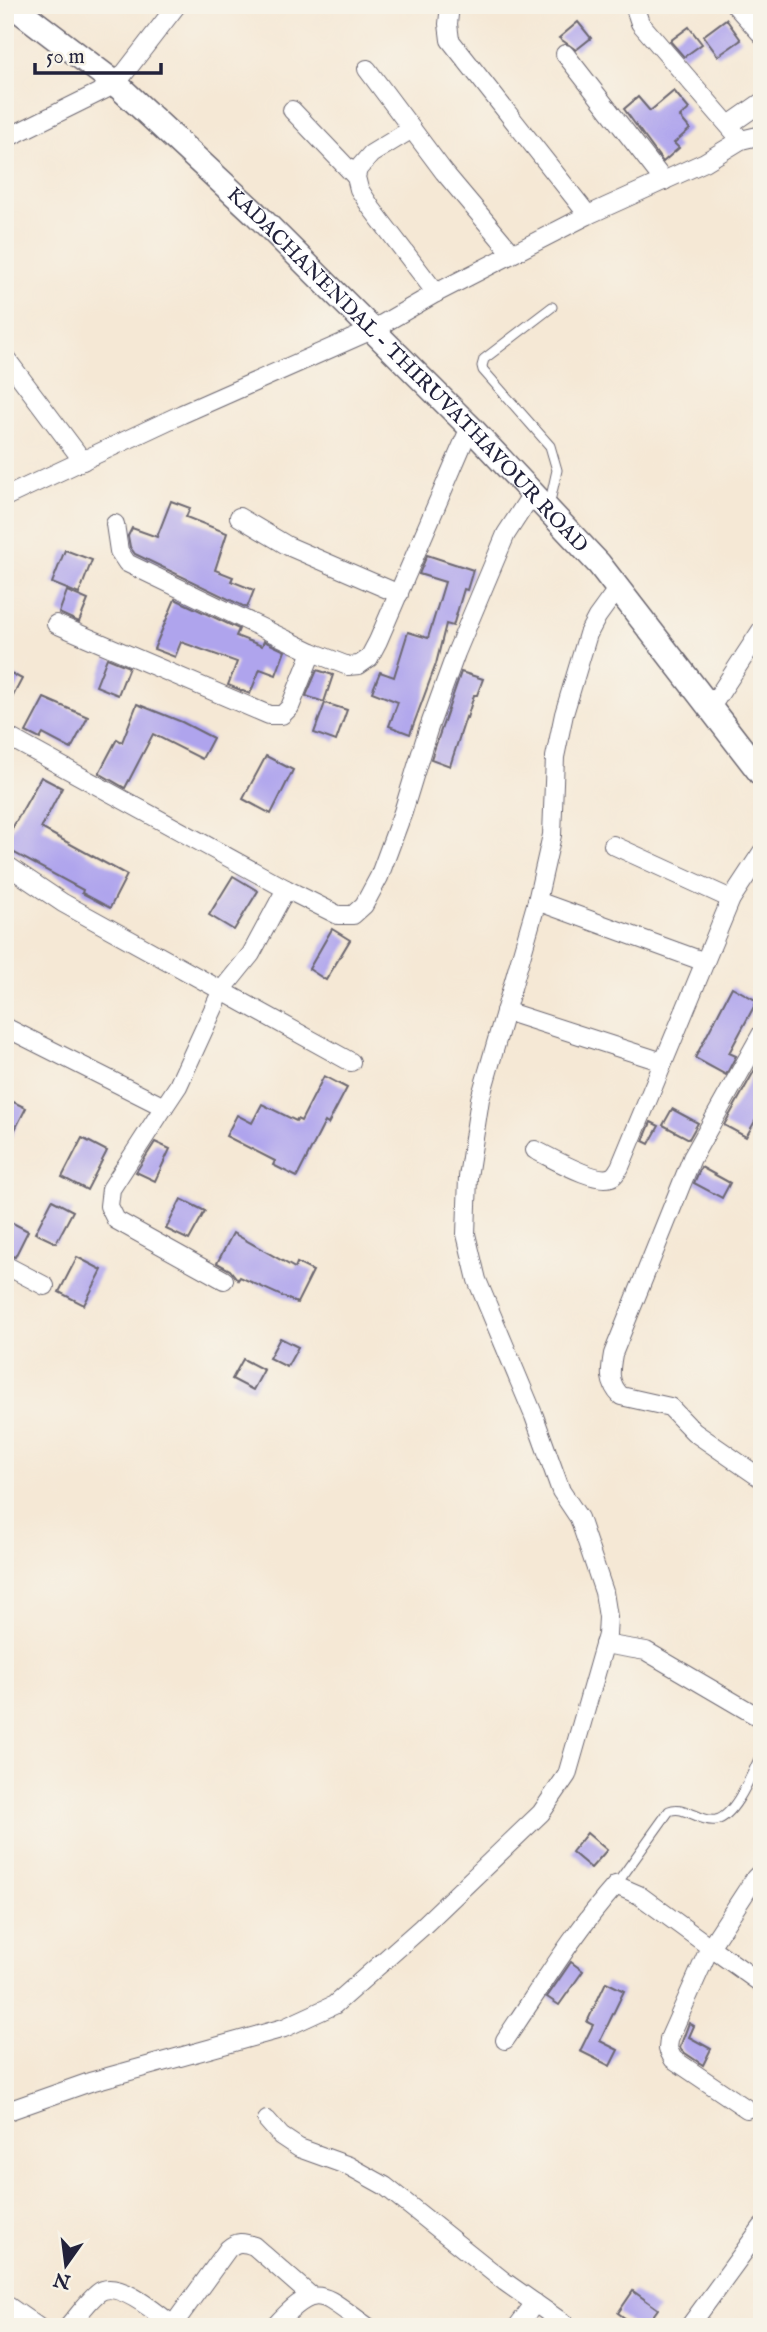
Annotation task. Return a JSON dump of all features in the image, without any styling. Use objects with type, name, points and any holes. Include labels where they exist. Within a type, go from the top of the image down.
[{"type":"main road","name":"KADACHANENDAL - THIRUVATHAVOUR ROAD","points":[[12,5],[116,84],[256,214],[470,427],[618,589],[762,775]]},
{"type":"street","points":[[5,139],[116,84],[177,5]]},
{"type":"street","points":[[450,5],[450,40],[588,215]]},
{"type":"street","points":[[638,5],[636,11],[640,23],[741,141]]},
{"type":"street","points":[[735,5],[762,35]]},
{"type":"street","points":[[565,54],[664,181]]},
{"type":"street","points":[[367,69],[444,172],[512,253]]},
{"type":"street","points":[[729,125],[762,102]]},
{"type":"street","points":[[292,110],[356,177]]},
{"type":"street","points":[[412,129],[371,154],[358,169],[356,177],[359,189],[436,293]]},
{"type":"street","points":[[5,497],[227,393],[372,330],[436,293],[588,215],[664,181],[741,141],[762,135]]},
{"type":"street","points":[[5,357],[83,461]]},
{"type":"street","points":[[115,524],[119,551],[127,563],[312,652],[348,666],[359,665],[369,658],[399,594],[470,427]]},
{"type":"street","points":[[5,734],[286,890],[338,915],[353,915],[365,905],[379,877],[456,653],[506,534],[540,502]]},
{"type":"street","points":[[239,517],[288,546],[399,594]]},
{"type":"street","points":[[5,2112],[90,2082],[284,2028],[334,2005],[421,1928],[541,1813],[567,1775],[604,1644],[608,1617],[604,1592],[579,1518],[561,1491],[534,1416],[477,1280],[466,1234],[468,1177],[480,1099],[537,901],[552,835],[555,757],[564,714],[588,634],[618,589]]},
{"type":"street","points":[[56,624],[269,715],[282,716],[290,708],[312,652]]},
{"type":"street","points":[[711,707],[762,629]]},
{"type":"street","points":[[612,845],[731,900]]},
{"type":"street","points":[[535,1150],[594,1178],[613,1177],[620,1167],[731,900],[762,852]]},
{"type":"street","points":[[5,864],[63,903],[222,990],[274,1022],[351,1062]]},
{"type":"street","points":[[224,1280],[116,1220],[110,1206],[111,1189],[178,1086],[222,990],[251,954],[286,890]]},
{"type":"street","points":[[537,901],[705,962]]},
{"type":"street","points":[[505,1011],[663,1062]]},
{"type":"street","points":[[5,1027],[164,1107]]},
{"type":"street","points":[[762,1033],[692,1158],[613,1354],[610,1370],[611,1381],[621,1396],[670,1407],[694,1432],[762,1479]]},
{"type":"street","points":[[5,1265],[45,1286]]},
{"type":"street","points":[[604,1644],[646,1651],[762,1719]]},
{"type":"street","points":[[747,2109],[673,2059],[668,2049],[672,2029],[710,1947],[762,1871]]},
{"type":"street","points":[[505,2040],[598,1905],[616,1885],[639,1895],[762,1984]]},
{"type":"street","points":[[267,2120],[281,2136],[299,2148],[349,2166],[385,2186],[569,2327]]},
{"type":"street","points":[[689,2327],[762,2227]]},
{"type":"street","points":[[68,2327],[99,2292],[107,2288],[117,2288],[128,2294],[174,2326],[235,2243],[243,2242],[254,2246],[311,2296]]},
{"type":"street","points":[[274,2327],[296,2303],[311,2296],[324,2297],[368,2327]]},
{"type":"street","points":[[517,2327],[535,2303]]},
{"type":"street","points":[[5,2304],[38,2327]]},
{"type":"lane","points":[[540,502],[557,470],[550,446],[482,366],[484,359],[552,307]]},
{"type":"lane","points":[[616,1885],[669,1811],[683,1810],[712,1820],[727,1815],[735,1806],[762,1753]]},
{"type":"building","points":[[726,19],[741,40],[718,56],[703,36]]},
{"type":"building","points":[[578,22],[591,38],[576,50],[559,38]]},
{"type":"building","points":[[689,27],[702,44],[684,57],[670,41]]},
{"type":"building","points":[[674,91],[689,109],[680,117],[690,129],[674,143],[679,148],[663,162],[624,109],[638,97],[650,111]]},
{"type":"building","points":[[171,501],[190,508],[186,517],[227,533],[215,570],[233,577],[231,581],[254,590],[247,608],[135,554],[130,547],[128,536],[132,528],[157,537]]},
{"type":"building","points":[[65,550],[92,560],[79,594],[52,583]]},
{"type":"building","points":[[427,555],[473,570],[453,626],[446,624],[436,664],[410,734],[389,726],[398,702],[372,692],[380,672],[394,677],[408,632],[428,638],[445,582],[419,574]]},
{"type":"building","points":[[67,591],[88,600],[79,622],[59,613]]},
{"type":"building","points":[[175,599],[239,629],[236,636],[262,646],[264,641],[285,651],[276,675],[260,669],[250,694],[228,685],[237,662],[181,642],[175,657],[154,649]]},
{"type":"building","points":[[107,658],[129,667],[118,695],[96,686]]},
{"type":"building","points":[[5,670],[22,679],[5,711]]},
{"type":"building","points":[[317,670],[333,675],[324,702],[306,696]]},
{"type":"building","points":[[461,672],[483,679],[477,695],[474,695],[450,766],[431,759]]},
{"type":"building","points":[[44,698],[88,717],[71,749],[43,734],[40,739],[26,732]]},
{"type":"building","points":[[325,703],[347,710],[336,741],[314,733]]},
{"type":"building","points":[[137,704],[213,738],[202,759],[153,734],[125,788],[99,773],[117,739],[122,742]]},
{"type":"building","points":[[266,756],[293,770],[271,814],[243,799]]},
{"type":"building","points":[[41,777],[62,788],[41,828],[127,875],[110,908],[82,893],[83,890],[5,848],[5,841]]},
{"type":"building","points":[[233,876],[258,891],[234,930],[209,915]]},
{"type":"building","points":[[332,929],[350,940],[326,980],[309,969]]},
{"type":"building","points":[[732,987],[757,1001],[729,1053],[736,1056],[726,1075],[695,1058]]},
{"type":"building","points":[[762,1057],[762,1109],[746,1137],[724,1125]]},
{"type":"building","points":[[324,1076],[347,1088],[328,1124],[325,1122],[297,1177],[273,1165],[275,1161],[226,1136],[237,1115],[252,1123],[262,1104],[301,1121]]},
{"type":"building","points":[[5,1098],[26,1108],[5,1149]]},
{"type":"building","points":[[672,1109],[698,1123],[689,1139],[663,1125]]},
{"type":"building","points":[[651,1122],[659,1126],[649,1144],[643,1141]]},
{"type":"building","points":[[82,1138],[107,1151],[87,1190],[62,1177]]},
{"type":"building","points":[[155,1142],[170,1149],[155,1181],[136,1172]]},
{"type":"building","points":[[701,1167],[730,1183],[722,1198],[694,1183]]},
{"type":"building","points":[[181,1199],[205,1211],[189,1240],[166,1229]]},
{"type":"building","points":[[52,1200],[73,1211],[56,1243],[35,1233]]},
{"type":"building","points":[[9,1221],[28,1231],[15,1257],[5,1254],[5,1228]]},
{"type":"building","points":[[233,1233],[295,1268],[297,1263],[313,1271],[297,1303],[240,1277],[238,1280],[230,1270],[217,1263]]},
{"type":"building","points":[[77,1257],[102,1270],[84,1305],[59,1292]]},
{"type":"building","points":[[280,1338],[298,1347],[287,1367],[269,1358]]},
{"type":"building","points":[[243,1359],[264,1370],[253,1390],[232,1379]]},
{"type":"building","points":[[587,1833],[607,1850],[591,1868],[572,1852]]},
{"type":"building","points":[[571,1962],[583,1971],[559,2005],[547,1997]]},
{"type":"building","points":[[606,1982],[624,1991],[600,2041],[618,2050],[610,2066],[580,2051],[593,2025],[587,2022]]},
{"type":"building","points":[[689,2023],[694,2026],[689,2037],[711,2049],[703,2065],[680,2047]]},
{"type":"building","points":[[633,2291],[658,2309],[645,2327],[637,2327],[618,2313]]}]
